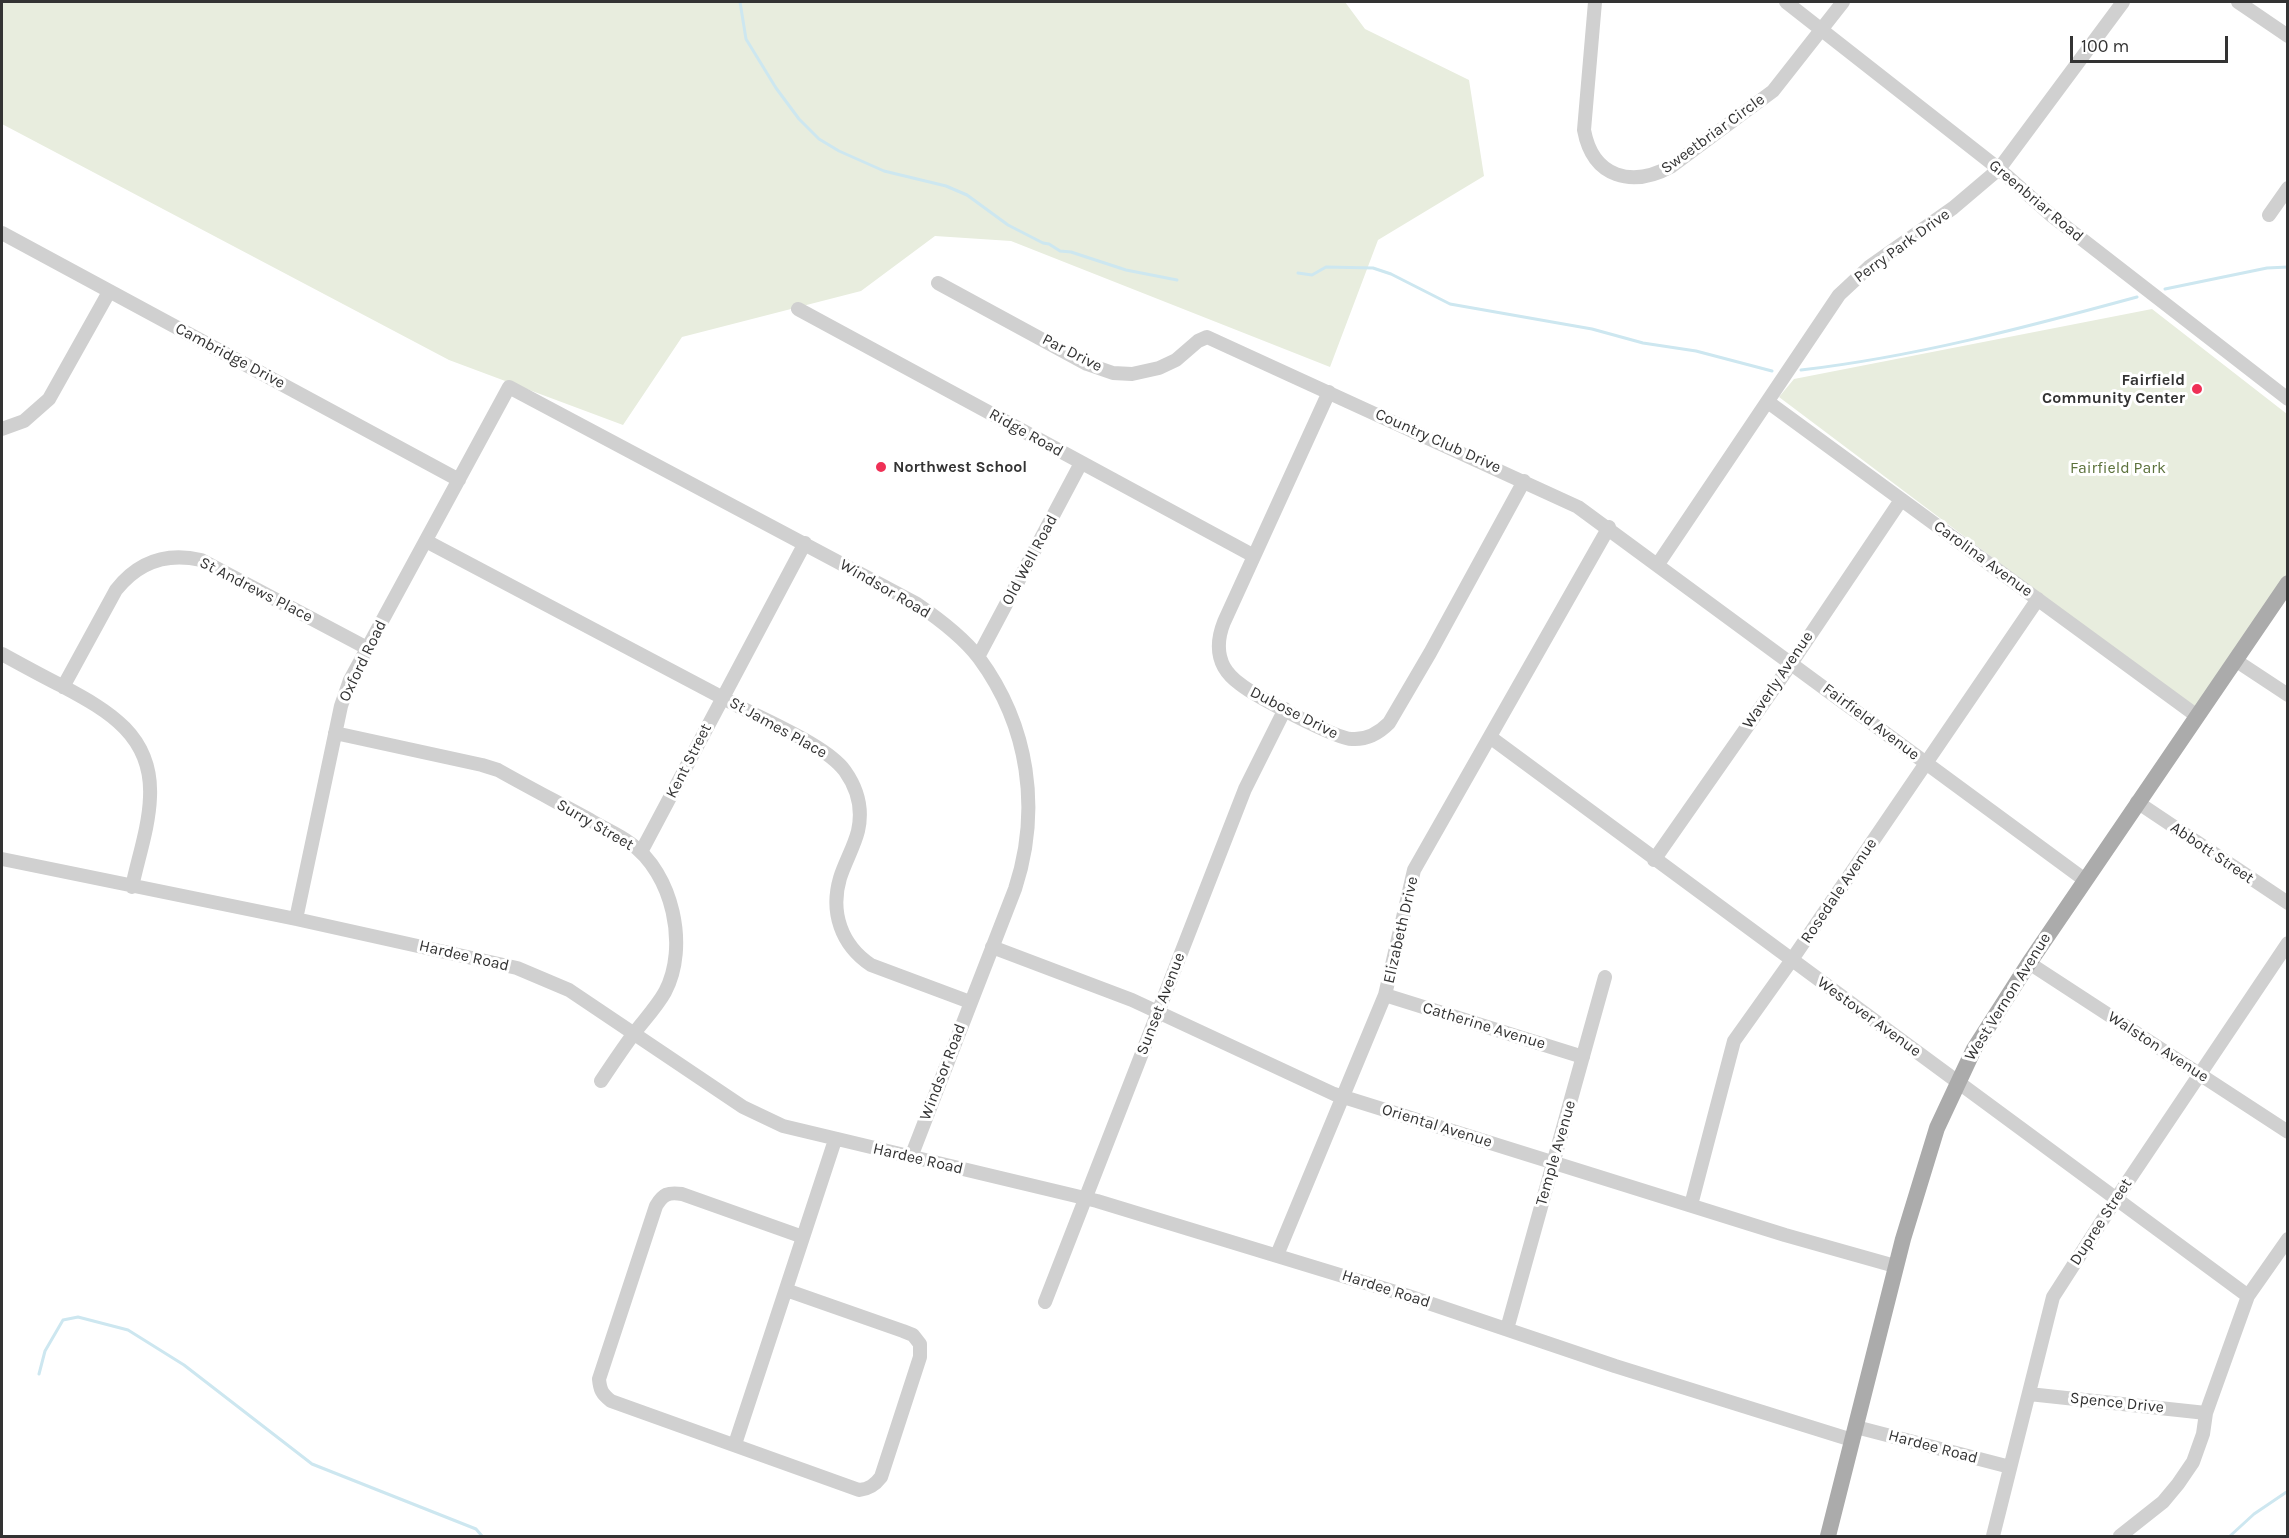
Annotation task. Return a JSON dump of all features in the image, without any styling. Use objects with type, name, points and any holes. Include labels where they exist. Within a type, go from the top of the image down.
[{"type":"main road","name":"West Vernon Avenue","points":[[1828,1536],[1895,1266],[1920,1177],[1957,1081],[1989,1023],[2028,963],[2288,583]]},
{"type":"street","name":"Sweetbriar Circle","points":[[1595,2],[1584,130],[1592,153],[1603,166],[1617,174],[1633,178],[1650,177],[1672,166],[1773,92],[1843,2]]},
{"type":"street","name":"Greenbriar Road","points":[[1786,2],[1999,169],[2052,216],[2288,399]]},
{"type":"street","name":"Perry Park Drive","points":[[1658,564],[1844,289],[1869,267],[1953,208],[1999,169],[2123,2]]},
{"type":"street","points":[[2238,2],[2288,36]]},
{"type":"street","points":[[2269,215],[2288,188]]},
{"type":"street","name":"Cambridge Drive","points":[[2,233],[459,480]]},
{"type":"street","name":"Par Drive","points":[[938,283],[1087,363],[1113,373],[1132,374],[1159,369],[1176,360],[1198,341],[1207,337]]},
{"type":"street","points":[[2,429],[24,421],[49,399],[109,292]]},
{"type":"street","name":"Ridge Road","points":[[798,309],[1254,556]]},
{"type":"street","name":"Country Club Drive","points":[[1207,337],[1524,480],[1578,507],[1658,564]]},
{"type":"street","name":"Windsor Road","points":[[490,423],[509,387],[917,604],[958,637],[978,657],[993,679],[1014,723],[1028,771],[1030,805],[1022,869],[911,1157]]},
{"type":"street","name":"Dubose Drive","points":[[1329,392],[1219,635],[1221,658],[1232,678],[1241,686],[1335,736],[1345,739],[1365,738],[1389,723],[1430,654],[1524,480]]},
{"type":"street","name":"Carolina Avenue","points":[[1768,402],[2197,716]]},
{"type":"street","name":"Oxford Road","points":[[296,919],[344,697],[367,648],[490,423]]},
{"type":"street","name":"Old Well Road","points":[[978,657],[1081,463]]},
{"type":"street","name":"Waverly Avenue","points":[[1654,860],[1901,500]]},
{"type":"street","name":"Elizabeth Drive","points":[[1277,1255],[1385,995],[1414,870],[1609,528]]},
{"type":"street","name":"St James Place","points":[[426,541],[722,697],[832,758],[850,778],[859,803],[860,816],[852,847],[840,876],[836,900],[840,926],[852,948],[871,965],[970,1002]]},
{"type":"street","name":"Kent Street","points":[[641,852],[805,543]]},
{"type":"street","name":"St Andrews Place","points":[[63,687],[116,590],[125,579],[143,565],[171,556],[201,560],[367,648]]},
{"type":"street","name":"Fairfield Avenue","points":[[1658,564],[2085,880]]},
{"type":"street","name":"Rosedale Avenue","points":[[1691,1206],[1734,1041],[2038,599]]},
{"type":"street","points":[[2,654],[93,703],[119,721],[132,735],[145,761],[150,799],[132,887]]},
{"type":"street","points":[[2235,660],[2288,695]]},
{"type":"street","name":"Sunset Avenue","points":[[1045,1302],[1245,789],[1286,709]]},
{"type":"street","name":"Surry Street","points":[[335,733],[498,770],[631,843],[641,852],[670,900],[675,920],[676,945],[673,971],[665,992],[601,1081]]},
{"type":"street","name":"Westover Avenue","points":[[1490,737],[2248,1296]]},
{"type":"street","name":"Abbott Street","points":[[2138,802],[2288,903]]},
{"type":"street","name":"Hardee Road","points":[[2,860],[296,919],[517,968],[569,990],[763,1118],[783,1126],[1086,1197],[1277,1255],[1615,1366],[1854,1433],[2010,1467]]},
{"type":"street","name":"Dupree Street","points":[[1993,1536],[2053,1297],[2116,1199],[2288,944]]},
{"type":"street","name":"Oriental Avenue","points":[[993,947],[1158,1011],[1307,1082],[1344,1097],[1691,1206],[1895,1266]]},
{"type":"street","name":"Walston Avenue","points":[[2028,963],[2288,1132]]},
{"type":"street","name":"Temple Avenue","points":[[1507,1329],[1605,977]]},
{"type":"street","name":"Catherine Avenue","points":[[1385,995],[1583,1057]]},
{"type":"street","points":[[735,1444],[835,1140]]},
{"type":"street","points":[[786,1290],[913,1335],[920,1344],[920,1357],[881,1476],[875,1485],[866,1490],[859,1490],[611,1401],[602,1395],[600,1387],[599,1379],[602,1368],[656,1206],[662,1196],[671,1192],[682,1194],[803,1237]]},
{"type":"street","points":[[2120,1536],[2163,1502],[2178,1484],[2196,1454],[2203,1434],[2206,1413],[2248,1296],[2288,1239]]},
{"type":"street","name":"Spence Drive","points":[[2029,1394],[2206,1413]]},
{"type":"green space","points":[[2,2],[1345,2],[1365,29],[1469,80],[1484,176],[1378,240],[1330,367],[1011,241],[935,236],[861,291],[682,337],[623,425],[449,360],[2,124]]},
{"type":"green space","name":"Fairfield Park","points":[[2152,309],[2287,414],[2287,585],[2199,713],[1779,397],[1794,379]]},
{"type":"waterway","points":[[740,2],[746,39],[776,88],[799,119],[819,139],[839,151],[884,171],[946,186],[967,195],[1008,225],[1060,251],[1071,252],[1126,270],[1177,280]]},
{"type":"waterway","points":[[1298,273],[1312,275],[1326,267],[1373,268],[1391,274],[1450,304],[1592,329],[1643,343],[1696,351],[1772,371]]},
{"type":"waterway","points":[[2165,289],[2267,268],[2288,267]]},
{"type":"waterway","points":[[1801,370],[1928,349],[2012,330],[2137,297]]},
{"type":"waterway","points":[[39,1374],[45,1351],[63,1320],[78,1317],[128,1330],[184,1365],[312,1464],[476,1529],[482,1536]]},
{"type":"waterway","points":[[2230,1536],[2254,1514],[2288,1491]]},
{"type":"place","name":"Fairfield Community Center","points":[[2197,389]]},
{"type":"place","name":"Northwest School","points":[[881,467]]}]
